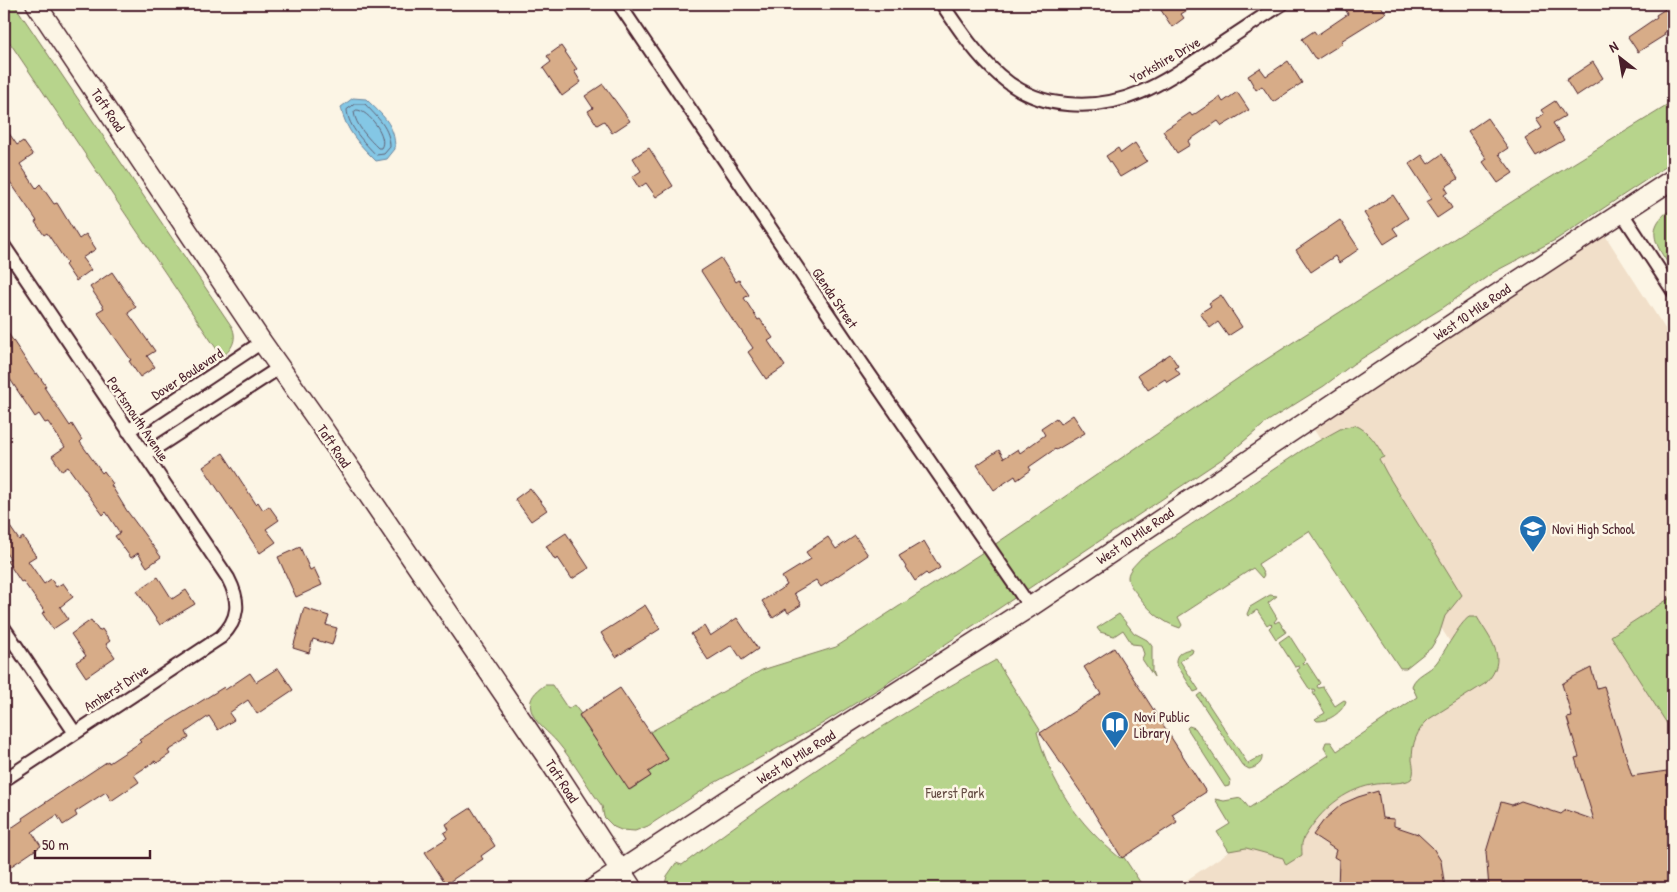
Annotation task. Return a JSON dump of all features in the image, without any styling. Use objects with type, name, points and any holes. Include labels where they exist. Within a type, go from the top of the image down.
[{"type":"main road","name":"Taft Road","points":[[36,4],[262,342],[546,756],[632,888]]},
{"type":"main road","name":"West 10 Mile Road","points":[[594,888],[726,801],[1030,607],[1673,179]]},
{"type":"street","name":"Glenda Street","points":[[619,4],[846,340],[1030,607]]},
{"type":"street","name":"Yorkshire Drive","points":[[942,4],[971,46],[986,63],[1014,86],[1028,95],[1044,100],[1076,105],[1097,105],[1118,101],[1160,83],[1282,4]]},
{"type":"street","points":[[1622,213],[1673,292]]},
{"type":"street","name":"Portsmouth Avenue","points":[[4,246],[228,578],[236,598],[236,613]]},
{"type":"street","name":"Dover Boulevard","points":[[128,431],[262,342]]},
{"type":"street","points":[[145,455],[280,368]]},
{"type":"street","name":"Amherst Drive","points":[[4,780],[221,637],[228,630],[236,613]]},
{"type":"street","points":[[4,628],[74,733]]},
{"type":"shaded area","name":"Novi High School","points":[[1601,229],[1673,341],[1673,888],[1175,888],[1477,684],[1309,422]]},
{"type":"green space","points":[[4,4],[14,4],[232,327],[234,332],[233,344],[222,357],[4,34]]},
{"type":"green space","points":[[1673,102],[1673,162],[1557,239],[1494,272],[1444,307],[1353,364],[1324,386],[1268,421],[1225,457],[880,688],[820,725],[714,783],[648,826],[635,831],[621,830],[614,827],[604,817],[602,806],[570,758],[533,715],[530,706],[532,698],[545,685],[552,685],[568,709],[574,705],[581,714],[579,716],[630,790],[651,776],[648,772],[668,759],[650,732],[762,670],[836,647],[997,543],[1256,366],[1527,192]]},
{"type":"green space","points":[[1673,208],[1673,271],[1658,246],[1655,231],[1657,223]]},
{"type":"green space","points":[[1355,425],[1368,434],[1378,447],[1384,457],[1379,459],[1387,474],[1462,595],[1445,616],[1439,635],[1431,648],[1406,668],[1400,668],[1309,531],[1258,564],[1264,575],[1262,578],[1253,568],[1178,617],[1182,625],[1180,628],[1156,615],[1133,589],[1129,582],[1128,574],[1141,558],[1304,449],[1342,428]]},
{"type":"green space","points":[[1270,595],[1277,596],[1268,603],[1277,618],[1274,622],[1279,621],[1286,632],[1276,639],[1269,628],[1272,625],[1270,623],[1267,625],[1257,610],[1248,616],[1247,614],[1250,607]]},
{"type":"green space","points":[[1673,596],[1673,733],[1611,636]]},
{"type":"green space","points":[[1119,614],[1134,633],[1147,640],[1152,646],[1152,671],[1154,677],[1142,659],[1144,654],[1141,645],[1132,644],[1123,630],[1114,636],[1100,632],[1097,628]]},
{"type":"green space","points":[[1469,617],[1477,617],[1492,642],[1497,657],[1496,666],[1486,683],[1429,719],[1421,728],[1413,748],[1413,772],[1411,779],[1400,783],[1366,786],[1338,799],[1315,821],[1303,839],[1302,855],[1286,865],[1283,858],[1246,848],[1229,851],[1217,832],[1230,824],[1215,799],[1224,801],[1241,798],[1249,808],[1329,755],[1324,747],[1326,742],[1331,742],[1337,751],[1417,697],[1412,686],[1414,682],[1437,662],[1457,631]]},
{"type":"green space","points":[[1289,635],[1305,660],[1302,663],[1303,665],[1307,663],[1320,683],[1317,686],[1318,688],[1323,687],[1335,706],[1344,700],[1346,701],[1342,709],[1326,720],[1317,721],[1315,719],[1325,713],[1313,693],[1315,690],[1310,690],[1297,670],[1300,668],[1299,666],[1295,667],[1279,642]]},
{"type":"green space","points":[[1193,650],[1192,653],[1180,661],[1199,690],[1194,692],[1176,663],[1180,653]]},
{"type":"green space","name":"Fuerst Park","points":[[996,660],[1040,730],[1037,732],[1050,769],[1068,802],[1105,845],[1120,858],[1123,856],[1144,888],[664,888],[667,876],[676,863],[682,865],[758,810],[875,731]]},
{"type":"green space","points":[[1201,693],[1248,764],[1262,756],[1261,761],[1254,768],[1249,769],[1242,765],[1197,696]]},
{"type":"green space","points":[[1189,726],[1195,728],[1230,780],[1229,786],[1225,787],[1187,728]]},
{"type":"water","points":[[353,98],[366,99],[387,121],[393,133],[395,149],[387,159],[376,161],[359,143],[346,123],[341,107]]},
{"type":"building","points":[[1157,4],[1197,4],[1181,14],[1184,18],[1172,27]]},
{"type":"building","points":[[1353,4],[1379,4],[1386,13],[1341,41],[1343,43],[1316,60],[1302,39],[1314,31],[1317,35],[1348,14],[1345,9]]},
{"type":"building","points":[[1673,4],[1673,27],[1664,33],[1665,35],[1638,52],[1628,37]]},
{"type":"building","points":[[561,46],[577,69],[574,71],[581,82],[562,96],[543,68],[551,62],[547,56]]},
{"type":"building","points":[[1288,61],[1302,83],[1273,102],[1262,86],[1256,90],[1248,76],[1260,68],[1266,76]]},
{"type":"building","points":[[1593,62],[1603,78],[1576,96],[1566,80]]},
{"type":"building","points":[[603,84],[630,121],[612,133],[604,121],[597,125],[588,111],[593,108],[585,96]]},
{"type":"building","points":[[1237,92],[1249,110],[1222,126],[1218,121],[1188,141],[1190,145],[1177,153],[1163,131],[1190,113],[1192,116],[1220,97],[1223,102]]},
{"type":"building","points":[[1555,101],[1565,116],[1553,123],[1564,140],[1536,156],[1525,139],[1542,128],[1536,119],[1544,114],[1541,110]]},
{"type":"building","points":[[1487,118],[1508,148],[1499,154],[1513,173],[1498,183],[1483,162],[1487,159],[1468,131]]},
{"type":"building","points":[[4,126],[17,145],[23,141],[33,155],[20,164],[36,188],[40,184],[54,204],[57,203],[79,239],[86,234],[96,249],[82,258],[91,270],[76,281],[65,265],[67,263],[47,233],[44,235],[35,222],[37,221],[4,173]]},
{"type":"building","points":[[1135,143],[1147,161],[1120,177],[1106,156],[1118,148],[1121,153]]},
{"type":"building","points":[[649,148],[673,186],[656,197],[646,183],[639,188],[632,177],[641,171],[633,158]]},
{"type":"building","points":[[1442,154],[1458,179],[1445,187],[1448,192],[1444,195],[1452,208],[1437,218],[1426,202],[1432,199],[1409,164],[1422,155],[1428,164]]},
{"type":"building","points":[[1393,195],[1408,218],[1393,228],[1398,235],[1384,244],[1364,213]]},
{"type":"building","points":[[1340,220],[1359,249],[1339,263],[1335,256],[1311,272],[1296,250]]},
{"type":"building","points":[[721,258],[736,282],[739,280],[749,295],[744,298],[758,320],[760,319],[773,338],[768,341],[785,366],[766,379],[748,352],[753,348],[701,271]]},
{"type":"building","points":[[112,272],[136,307],[128,313],[155,351],[147,356],[155,367],[140,377],[129,361],[131,360],[97,312],[104,308],[90,287]]},
{"type":"building","points":[[1221,295],[1242,327],[1228,336],[1218,322],[1210,328],[1200,313],[1211,306],[1209,303]]},
{"type":"building","points":[[4,327],[35,374],[37,373],[46,386],[44,387],[70,426],[72,424],[82,440],[80,442],[102,473],[104,471],[113,484],[111,485],[127,511],[161,557],[147,567],[138,553],[131,558],[115,536],[120,533],[106,512],[103,515],[68,467],[62,471],[52,456],[65,447],[48,422],[45,423],[39,414],[35,417],[4,370]]},
{"type":"building","points":[[1170,354],[1178,366],[1175,368],[1180,374],[1167,382],[1165,379],[1148,390],[1138,375]]},
{"type":"building","points":[[1073,415],[1085,433],[1055,449],[1029,467],[1031,470],[1017,480],[1015,476],[994,490],[977,465],[999,450],[1004,458],[1018,449],[1020,453],[1045,435],[1041,428],[1056,418],[1060,424]]},
{"type":"building","points":[[223,453],[256,504],[258,502],[263,510],[269,506],[279,520],[266,529],[276,542],[260,553],[203,467]]},
{"type":"building","points":[[530,488],[547,510],[531,521],[515,499]]},
{"type":"building","points":[[4,518],[19,540],[23,537],[36,556],[28,561],[44,584],[51,579],[56,587],[63,583],[73,597],[60,607],[68,619],[53,629],[42,613],[45,612],[7,561],[10,559],[4,550]]},
{"type":"building","points":[[566,533],[589,568],[572,579],[558,558],[555,560],[546,546]]},
{"type":"building","points":[[855,536],[868,555],[821,587],[816,580],[794,593],[801,605],[788,613],[786,609],[773,618],[762,601],[787,585],[782,577],[811,559],[806,552],[828,537],[836,549]]},
{"type":"building","points":[[924,541],[940,568],[928,575],[926,573],[915,581],[899,556]]},
{"type":"building","points":[[300,547],[310,570],[314,568],[322,585],[296,597],[278,557]]},
{"type":"building","points":[[158,577],[172,599],[186,590],[195,604],[160,625],[137,591]]},
{"type":"building","points":[[645,605],[660,629],[616,657],[601,633]]},
{"type":"building","points":[[304,608],[329,616],[326,625],[337,628],[332,645],[313,639],[309,653],[293,648]]},
{"type":"building","points":[[737,618],[758,649],[742,660],[732,645],[708,660],[691,634],[704,626],[710,636]]},
{"type":"building","points":[[91,620],[99,631],[102,629],[110,641],[106,644],[115,657],[86,677],[76,662],[86,656],[71,634]]},
{"type":"building","name":"Novi Public Library","points":[[1114,648],[1206,792],[1172,814],[1177,822],[1122,858],[1084,797],[1040,733],[1101,694],[1084,667]]},
{"type":"building","points":[[278,668],[293,690],[257,714],[248,700],[229,713],[234,720],[218,730],[209,716],[186,732],[189,738],[168,751],[170,754],[157,763],[155,761],[134,775],[139,782],[111,801],[106,792],[75,812],[77,816],[63,825],[57,815],[32,832],[41,846],[4,871],[4,833],[23,820],[22,818],[108,761],[109,763],[141,742],[139,740],[224,687],[225,690],[250,673],[256,682]]},
{"type":"building","points":[[1591,668],[1597,688],[1604,686],[1632,776],[1667,771],[1668,781],[1673,781],[1673,888],[1489,888],[1486,852],[1501,802],[1512,805],[1521,801],[1561,814],[1566,810],[1594,820],[1575,758],[1579,757],[1567,718],[1572,717],[1562,684]]},
{"type":"building","points":[[620,688],[668,759],[648,772],[651,776],[629,790],[579,715]]},
{"type":"building","points":[[1378,791],[1382,818],[1394,819],[1394,826],[1418,834],[1433,848],[1441,861],[1445,888],[1338,888],[1339,860],[1334,857],[1336,850],[1313,835],[1324,820],[1342,804]]},
{"type":"building","points":[[471,808],[495,846],[481,856],[483,859],[446,884],[425,852],[447,838],[444,833],[449,830],[446,824]]},
{"type":"place","name":"Novi High School","points":[[1533,553]]},
{"type":"place","name":"Novi Public Library","points":[[1115,749]]}]
